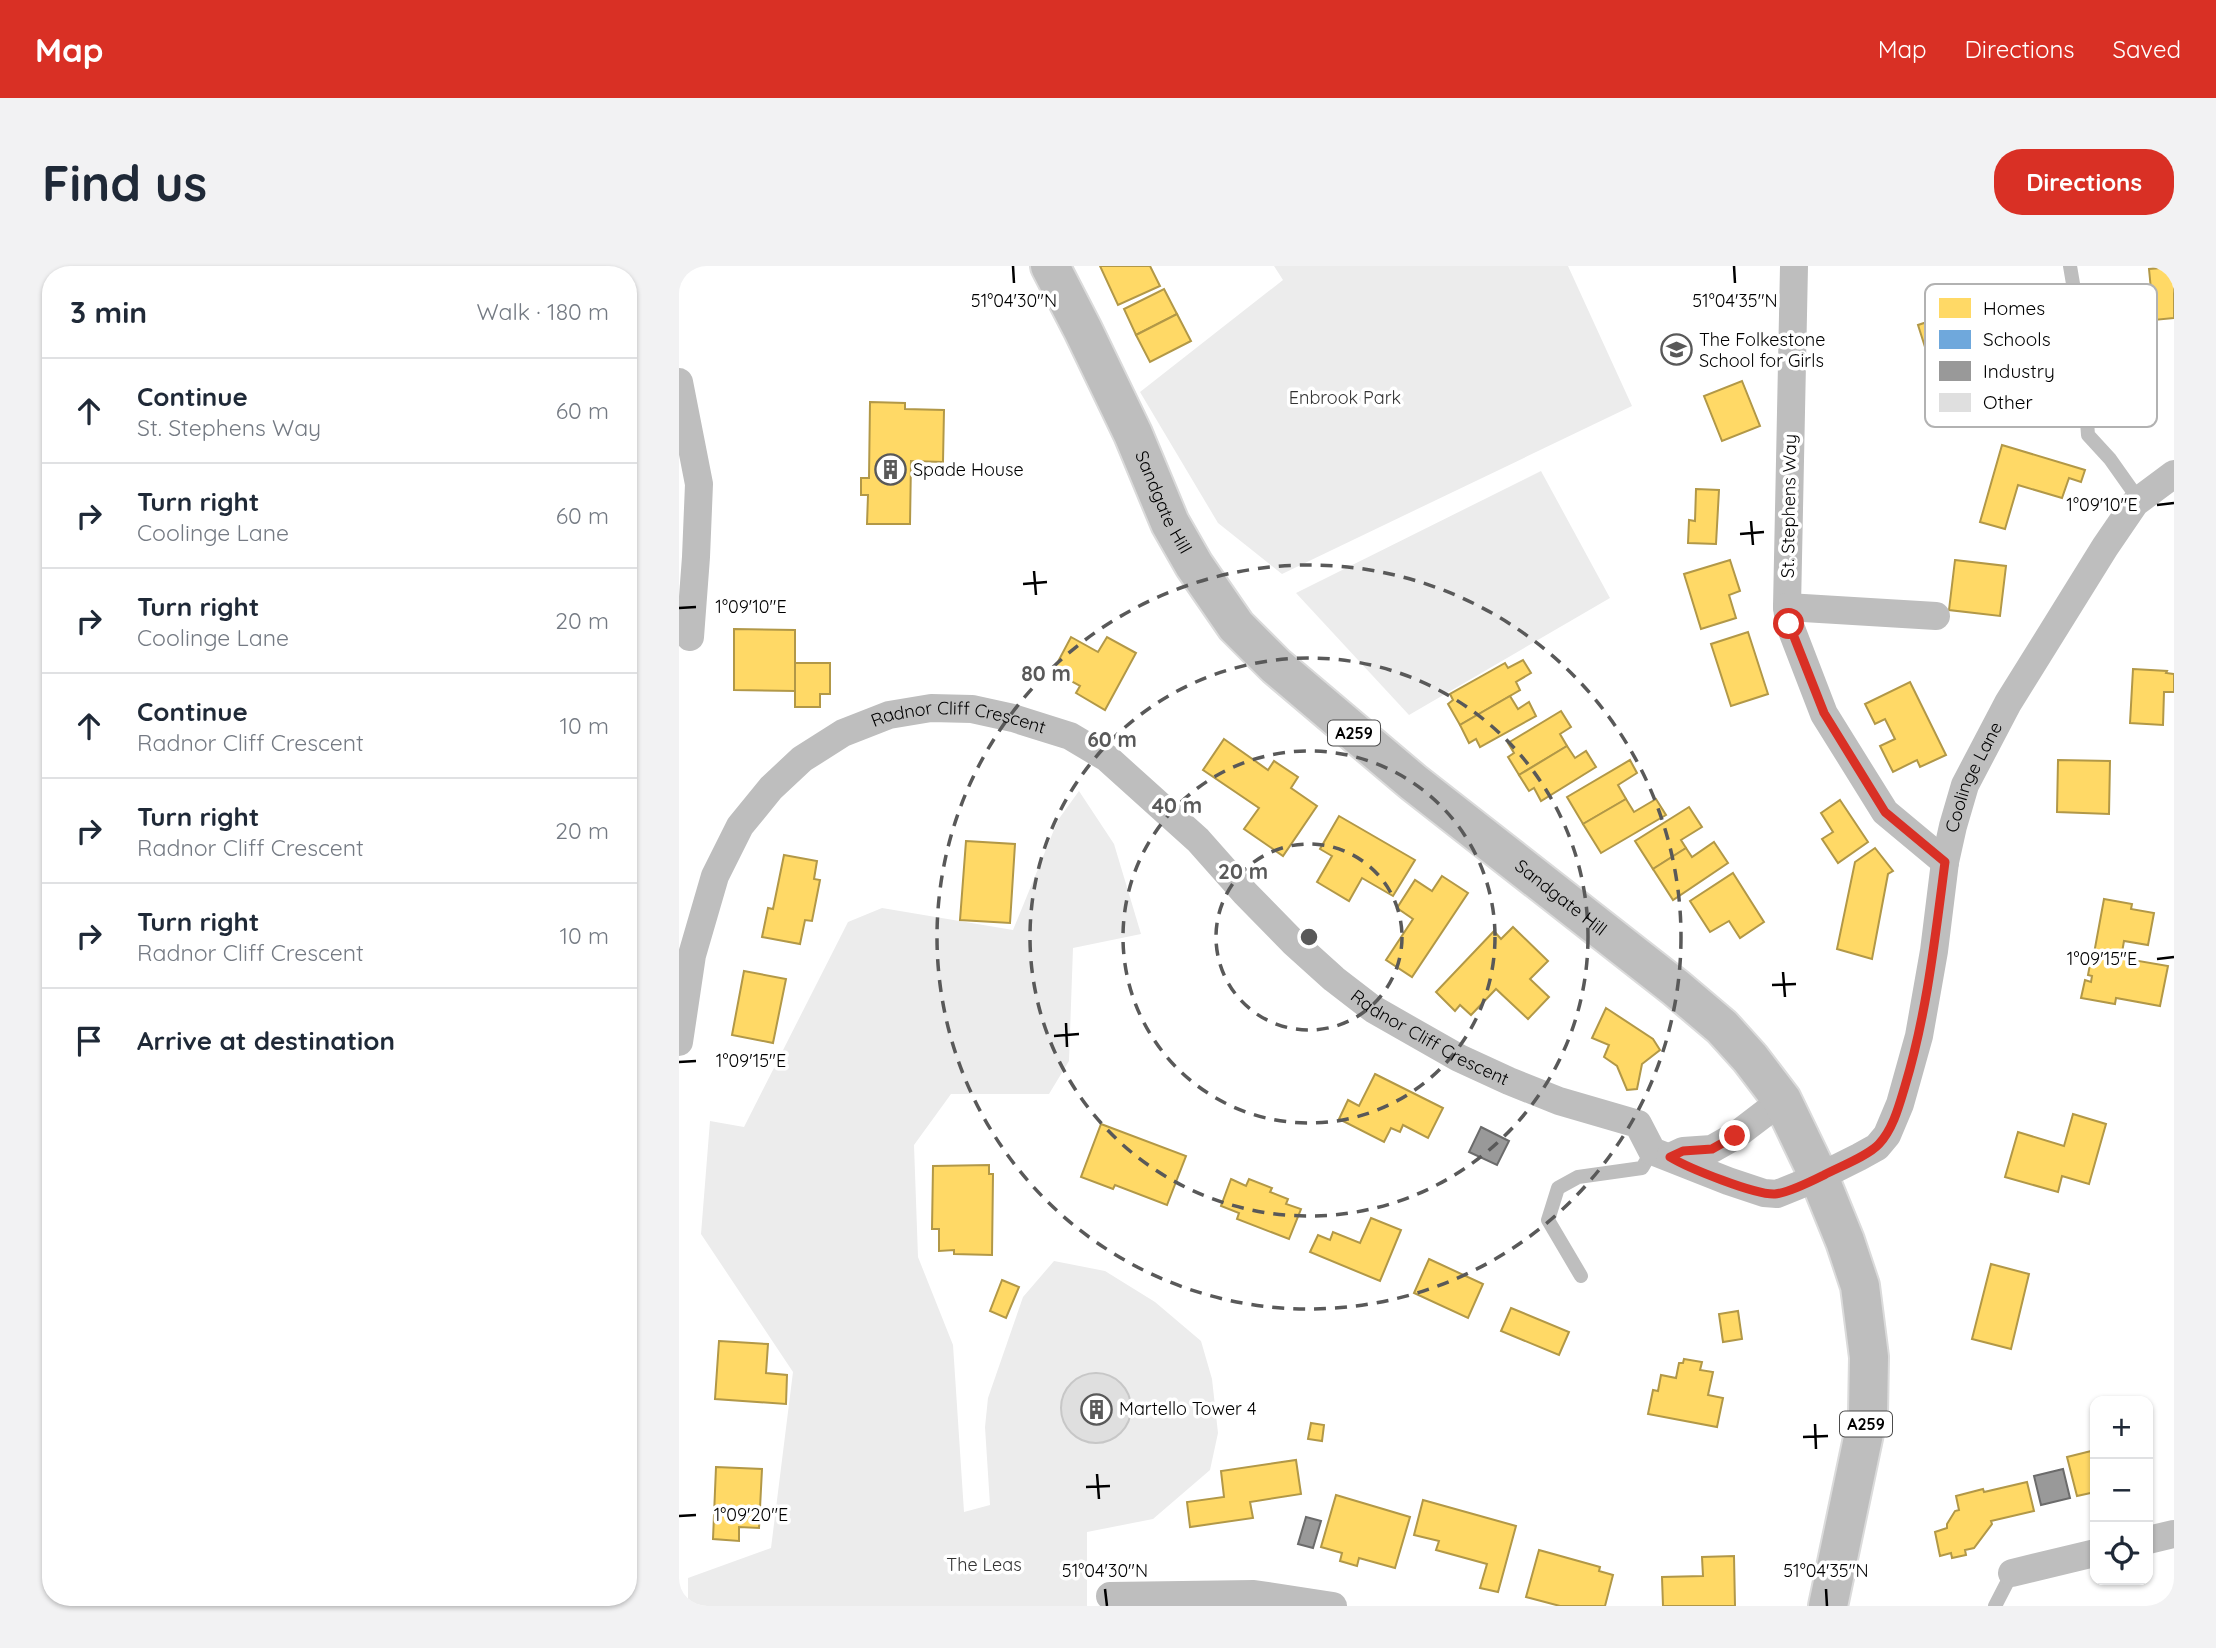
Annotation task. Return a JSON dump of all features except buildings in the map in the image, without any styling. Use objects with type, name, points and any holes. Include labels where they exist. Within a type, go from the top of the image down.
[{"type":"highway","name":"Sandgate Hill","points":[[1050,266],[1133,434],[1170,523],[1194,565],[1236,626],[1276,666],[1413,782],[1722,1027],[1750,1058],[1781,1100],[1819,1177],[1845,1241],[1860,1286],[1868,1357],[1868,1414],[1828,1606]]},
{"type":"street","name":"St. Stephens Way","points":[[1794,266],[1787,607],[1789,624],[1824,713],[1885,812],[1945,862]]},
{"type":"street","points":[[679,382],[699,484],[697,557],[689,637]]},
{"type":"street","name":"Coolinge Lane","points":[[1819,1177],[1877,1147],[1887,1135],[1900,1104],[1921,1027],[1945,862],[1965,785],[2002,715],[2105,547],[2139,500],[2174,474]]},
{"type":"street","points":[[1787,607],[1936,616]]},
{"type":"street","name":"Radnor Cliff Crescent","points":[[679,1042],[692,956],[715,876],[740,826],[771,788],[802,759],[843,733],[889,715],[931,708],[972,709],[1013,718],[1070,737],[1107,758],[1198,840],[1293,942],[1333,979],[1373,1009],[1448,1052],[1509,1082],[1559,1101],[1638,1124],[1661,1154]]},
{"type":"street","points":[[1661,1154],[1712,1149],[1735,1136],[1781,1100]]},
{"type":"street","points":[[1661,1154],[1684,1165],[1770,1194],[1777,1194],[1819,1177]]},
{"type":"street","points":[[2153,1539],[2174,1534]]},
{"type":"street","points":[[2012,1573],[2090,1554]]},
{"type":"street","points":[[1110,1596],[1254,1594],[1333,1606]]},
{"type":"lane","points":[[2070,266],[2073,284]]},
{"type":"lane","points":[[2087,427],[2088,435],[2110,459],[2139,500]]},
{"type":"lane","points":[[1581,1276],[1548,1220],[1558,1188],[1578,1177],[1642,1168],[1661,1154]]},
{"type":"lane","points":[[1994,1606],[2012,1573]]},
{"type":"green space","name":"Enbrook Park","points":[[1274,266],[1568,266],[1632,406],[1282,574],[1218,523],[1140,392],[1283,280]]},
{"type":"green space","points":[[1541,471],[1610,598],[1409,715],[1296,593]]},
{"type":"green space","name":"The Leas","points":[[1079,791],[1114,844],[1141,934],[1073,948],[1069,1061],[1049,1094],[951,1094],[914,1145],[918,1257],[953,1345],[964,1512],[990,1505],[985,1427],[988,1398],[1023,1297],[1054,1261],[1105,1271],[1155,1302],[1201,1341],[1212,1379],[1218,1433],[1210,1470],[1153,1519],[1087,1532],[1087,1606],[688,1606],[688,1578],[771,1548],[793,1372],[701,1234],[710,1121],[744,1127],[848,922],[882,908],[1013,930],[1058,820]]},
{"type":"place","name":"The Folkestone School for Girls","points":[[1676,350]]},
{"type":"place","name":"Spade House","points":[[890,470]]},
{"type":"place","name":"Martello Tower 4","points":[[1096,1409]]},
{"type":"route","points":[[1735,1136],[1712,1149],[1683,1151],[1670,1157],[1728,1181],[1764,1193],[1777,1194],[1819,1177],[1877,1147],[1887,1135],[1900,1104],[1919,1036],[1934,951],[1945,862],[1885,812],[1824,713],[1789,624]]}]
